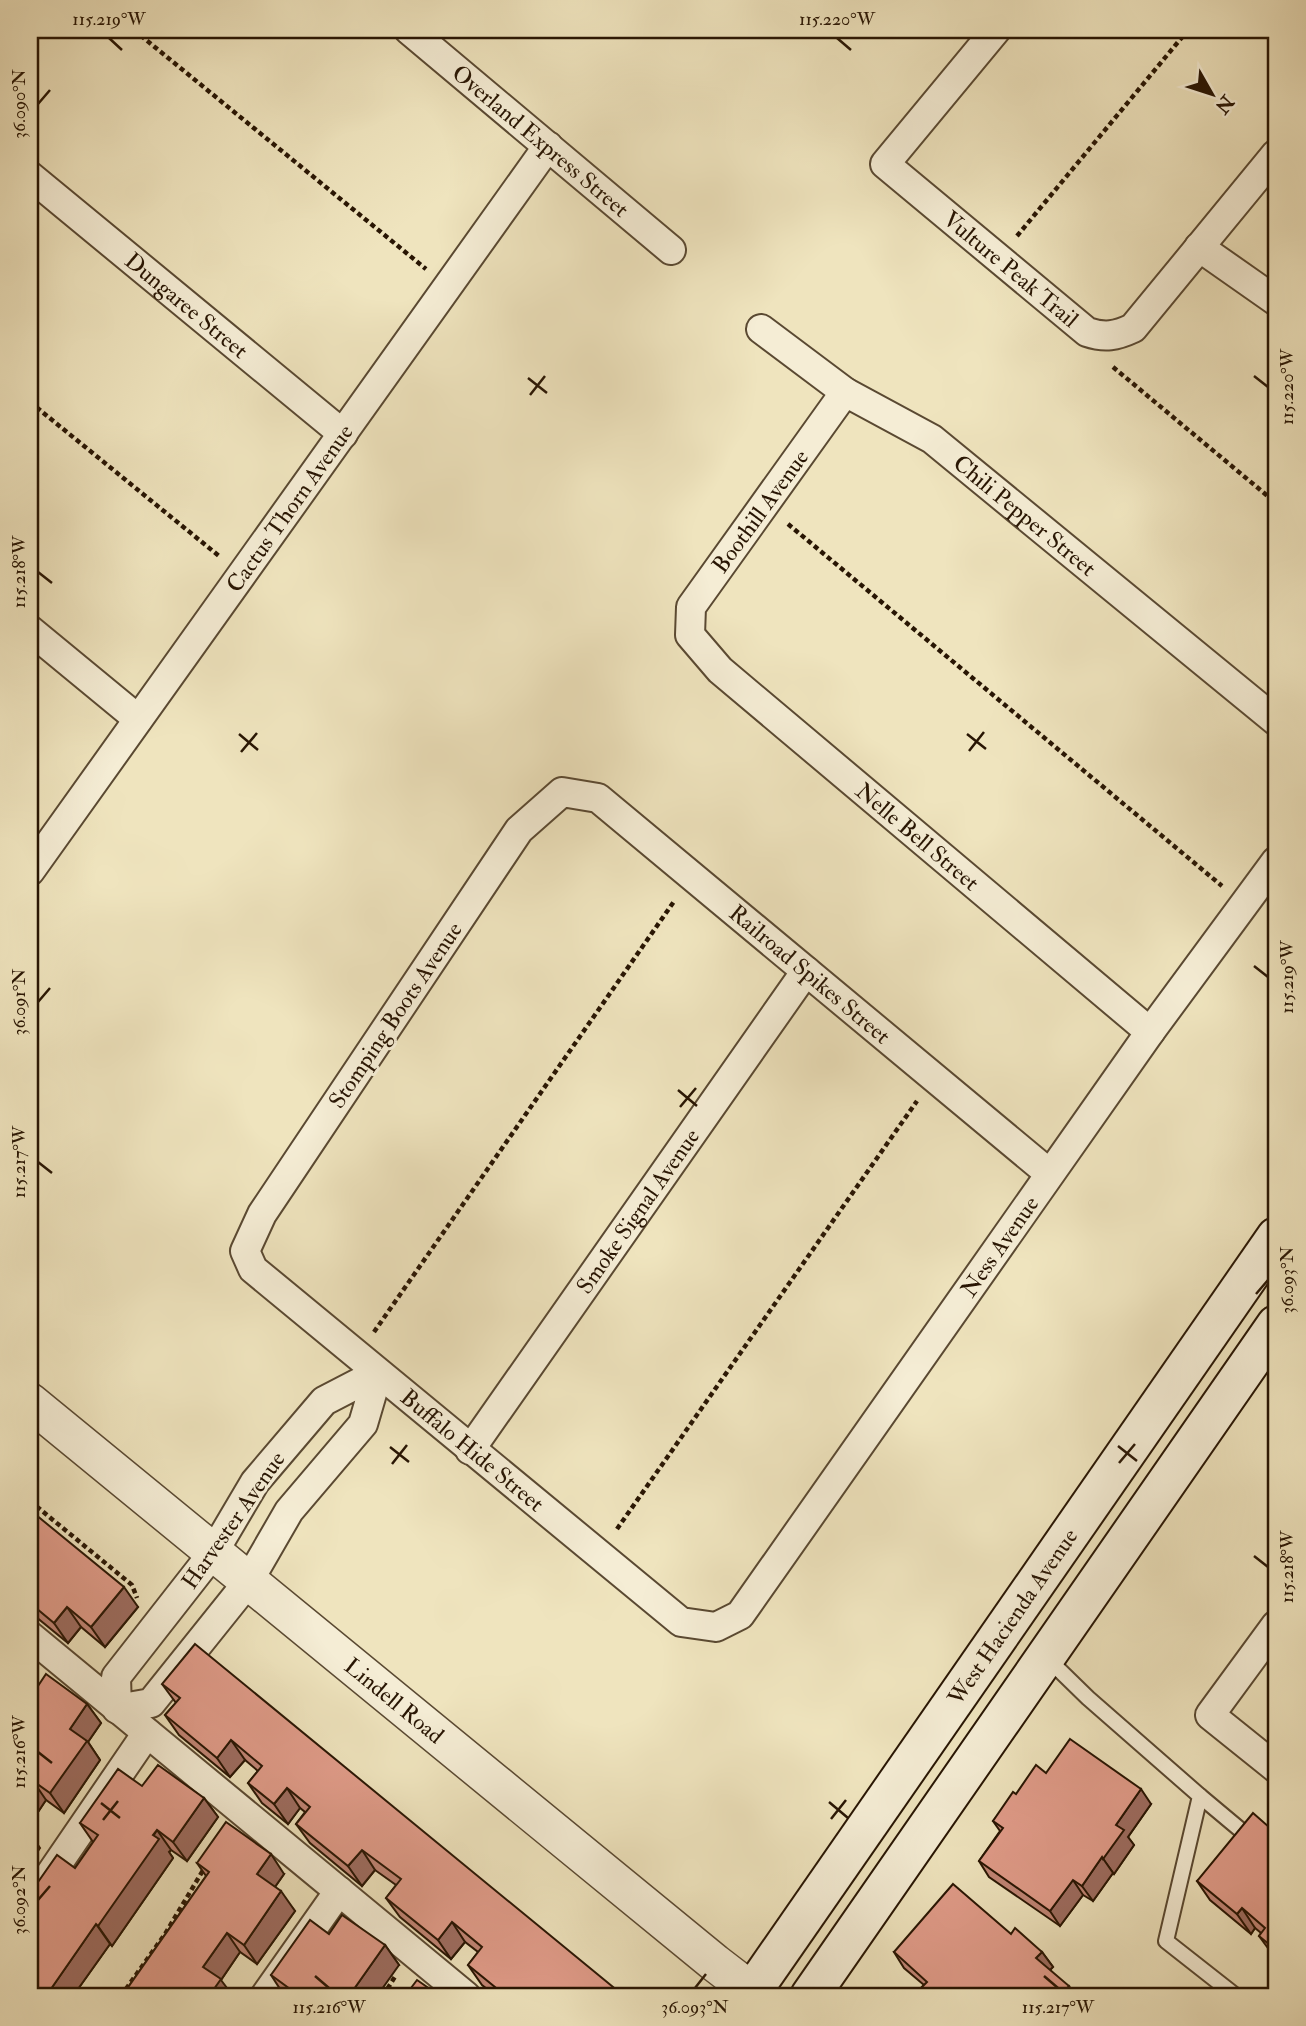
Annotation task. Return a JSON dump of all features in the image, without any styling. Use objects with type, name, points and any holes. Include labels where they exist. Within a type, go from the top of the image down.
[{"type":"main road","name":"West Hacienda Avenue","points":[[753,1995],[1276,1237]]},
{"type":"main road","points":[[810,1996],[1276,1325]]},
{"type":"street","name":"Overland Express Street","points":[[409,30],[671,250]]},
{"type":"street","name":"Vulture Peak Trail","points":[[996,30],[885,164],[1087,332],[1103,337],[1116,336],[1133,328],[1276,154]]},
{"type":"street","name":"Cactus Thorn Avenue","points":[[30,871],[548,146]]},
{"type":"street","name":"Dungaree Street","points":[[30,176],[343,434]]},
{"type":"street","points":[[1199,247],[1276,300]]},
{"type":"street","name":"Chili Pepper Street","points":[[761,328],[845,392],[932,439],[1276,721]]},
{"type":"street","name":"Boothill Avenue","points":[[690,635],[691,607],[845,392]]},
{"type":"street","points":[[30,630],[138,719]]},
{"type":"street","name":"Nelle Bell Street","points":[[690,635],[720,670],[1150,1032]]},
{"type":"street","name":"Railroad Spikes Street","points":[[562,792],[598,798],[1050,1174]]},
{"type":"street","name":"Stomping Boots Avenue","points":[[245,1251],[262,1214],[519,830],[562,792]]},
{"type":"street","name":"Ness Avenue","points":[[716,1627],[740,1615],[1150,1032],[1244,905],[1273,872]]},
{"type":"street","name":"Smoke Signal Avenue","points":[[470,1450],[806,971]]},
{"type":"street","name":"Buffalo Hide Street","points":[[245,1251],[253,1269],[681,1622],[716,1627]]},
{"type":"street","name":"Harvester Avenue","points":[[367,1365],[363,1424],[289,1511],[248,1582],[151,1703],[117,1709],[116,1677],[214,1553],[255,1482],[324,1401],[367,1365]]},
{"type":"street","name":"Lindell Road","points":[[30,1402],[753,1995]]},
{"type":"street","points":[[1276,1625],[1210,1715],[1276,1768]]},
{"type":"street","points":[[30,1636],[466,1996]]},
{"type":"street","points":[[30,1904],[147,1733]]},
{"type":"street","points":[[265,1996],[339,1891]]},
{"type":"lane","points":[[1045,1657],[1088,1698],[1243,1832]]},
{"type":"lane","points":[[1200,1796],[1167,1941],[1236,1996]]},
{"type":"path","points":[[134,30],[448,287]]},
{"type":"path","points":[[998,258],[1188,30]]},
{"type":"path","points":[[1095,335],[1098,355],[1276,503]]},
{"type":"path","points":[[30,402],[242,575]]},
{"type":"path","points":[[764,504],[1244,905]]},
{"type":"path","points":[[367,1365],[692,876]]},
{"type":"path","points":[[598,1555],[934,1077]]},
{"type":"path","points":[[30,1501],[132,1585],[137,1598]]},
{"type":"path","points":[[121,1996],[165,1934],[205,1866]]},
{"type":"building","points":[[30,1510],[124,1587],[91,1627],[67,1607],[54,1623],[30,1603]]},
{"type":"building","points":[[195,1644],[624,1996],[541,1996],[534,1991],[529,1996],[506,1996],[468,1965],[482,1947],[452,1922],[438,1940],[386,1898],[401,1879],[362,1850],[348,1866],[296,1824],[310,1807],[287,1788],[274,1804],[248,1783],[262,1766],[231,1740],[217,1758],[165,1715],[180,1698],[162,1684]]},
{"type":"building","points":[[46,1674],[87,1704],[70,1729],[87,1741],[50,1793],[33,1781],[30,1785],[30,1698]]},
{"type":"building","points":[[1070,1739],[1141,1789],[1116,1825],[1124,1830],[1103,1859],[1102,1857],[1082,1886],[1073,1880],[1050,1911],[979,1861],[1003,1828],[993,1821],[1013,1792],[1016,1794],[1036,1765],[1046,1773]]},
{"type":"building","points":[[158,1765],[204,1798],[173,1842],[157,1830],[153,1835],[159,1839],[46,1996],[30,1996],[30,1928],[34,1922],[30,1919],[30,1889],[57,1855],[75,1868],[98,1835],[80,1823],[118,1769],[142,1786]]},
{"type":"building","points":[[1253,1813],[1270,1828],[1276,1822],[1276,1950],[1259,1936],[1265,1928],[1242,1908],[1237,1914],[1197,1881]]},
{"type":"building","points":[[226,1822],[271,1854],[257,1874],[281,1891],[244,1945],[227,1933],[203,1967],[221,1979],[209,1996],[122,1996],[209,1872],[197,1863]]},
{"type":"building","points":[[953,1884],[1011,1934],[1015,1928],[1042,1952],[1036,1958],[1069,1986],[1060,1996],[929,1996],[920,1989],[927,1982],[894,1952]]},
{"type":"building","points":[[342,1915],[385,1945],[349,1996],[285,1996],[290,1989],[271,1975],[310,1920],[329,1934]]},
{"type":"building","points":[[417,1980],[440,1996],[405,1996]]}]
